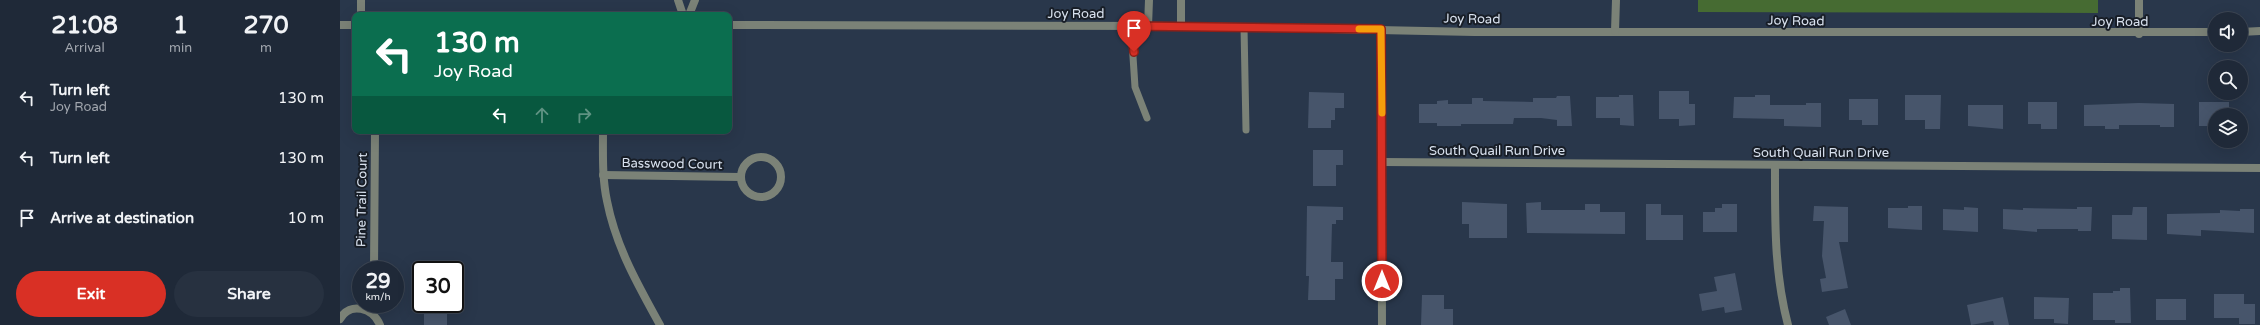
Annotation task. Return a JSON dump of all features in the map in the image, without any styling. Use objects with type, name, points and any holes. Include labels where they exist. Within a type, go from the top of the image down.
[{"type":"street","points":[[361,0],[361,12]]},
{"type":"street","points":[[678,0],[682,12]]},
{"type":"street","points":[[690,12],[695,0]]},
{"type":"street","points":[[1148,26],[1149,0]]},
{"type":"street","points":[[1181,0],[1181,26]]},
{"type":"street","points":[[1615,31],[1616,0]]},
{"type":"street","points":[[2139,0],[2140,34]]},
{"type":"street","points":[[340,25],[352,25]]},
{"type":"street","name":"Joy Road","points":[[732,25],[1181,26],[1474,32],[1615,31],[2140,34],[2208,32]]},
{"type":"street","points":[[1381,29],[1382,325]]},
{"type":"street","points":[[2248,32],[2260,32]]},
{"type":"street","name":"Pine Trail Court","points":[[374,261],[375,134]]},
{"type":"street","points":[[604,134],[604,175],[607,201],[622,252],[660,325]]},
{"type":"street","name":"Basswood Court","points":[[762,157],[774,162],[781,174],[778,188],[767,197],[760,198],[748,193],[744,189],[740,177],[741,170],[749,160],[762,157]]},
{"type":"street","name":"South Quail Run Drive","points":[[1382,162],[2260,168]]},
{"type":"street","points":[[1775,165],[1776,266],[1788,325]]},
{"type":"street","name":"Basswood Court","points":[[604,175],[740,177]]},
{"type":"street","points":[[340,319],[347,312],[352,310]]},
{"type":"street","points":[[373,313],[380,325]]},
{"type":"lane","points":[[1131,26],[1135,87],[1147,118]]},
{"type":"lane","points":[[1244,27],[1246,130]]},
{"type":"green space","points":[[1698,0],[2098,0],[2098,13],[1698,12]]},
{"type":"building","points":[[1659,91],[1689,91],[1689,104],[1695,104],[1695,125],[1679,126],[1679,119],[1659,119]]},
{"type":"building","points":[[1309,92],[1344,93],[1344,108],[1335,108],[1335,120],[1331,120],[1331,128],[1308,128]]},
{"type":"building","points":[[1619,95],[1633,95],[1634,126],[1620,125],[1620,118],[1596,118],[1596,97],[1619,97]]},
{"type":"building","points":[[1755,95],[1770,95],[1770,105],[1806,105],[1806,103],[1821,103],[1821,127],[1784,126],[1784,119],[1733,118],[1734,97],[1755,97]]},
{"type":"building","points":[[1905,95],[1941,95],[1940,129],[1925,129],[1925,120],[1905,120]]},
{"type":"building","points":[[1557,96],[1570,96],[1572,126],[1557,126],[1557,120],[1541,118],[1514,118],[1513,124],[1461,124],[1461,126],[1437,126],[1437,123],[1419,123],[1419,104],[1437,104],[1437,101],[1448,100],[1448,104],[1472,104],[1472,98],[1483,98],[1483,101],[1533,102],[1533,98],[1556,98]]},
{"type":"building","points":[[1849,99],[1878,99],[1878,125],[1862,125],[1862,120],[1849,120]]},
{"type":"building","points":[[2028,102],[2057,102],[2057,129],[2041,129],[2041,124],[2028,124]]},
{"type":"building","points":[[2199,102],[2229,102],[2229,108],[2208,108],[2208,126],[2199,126]]},
{"type":"building","points":[[2139,103],[2174,104],[2174,127],[2160,127],[2160,125],[2119,125],[2119,129],[2105,129],[2105,126],[2084,126],[2084,105]]},
{"type":"building","points":[[1968,105],[2003,105],[2003,129],[1968,126]]},
{"type":"building","points":[[1313,150],[1343,150],[1343,165],[1336,165],[1336,186],[1313,186]]},
{"type":"building","points":[[1462,202],[1507,204],[1507,238],[1469,238],[1469,224],[1462,224]]},
{"type":"building","points":[[1541,202],[1541,210],[1585,210],[1585,204],[1600,204],[1600,212],[1625,212],[1625,234],[1527,233],[1526,203]]},
{"type":"building","points":[[1646,204],[1661,204],[1661,215],[1683,215],[1683,240],[1646,240]]},
{"type":"building","points":[[1722,204],[1737,204],[1737,232],[1703,232],[1703,212],[1715,212],[1715,208],[1722,208]]},
{"type":"building","points":[[1307,206],[1343,207],[1343,220],[1336,220],[1336,224],[1332,224],[1331,262],[1343,262],[1343,279],[1335,279],[1335,300],[1308,300],[1309,276],[1306,276]]},
{"type":"building","points":[[1814,206],[1848,207],[1848,242],[1839,242],[1848,288],[1822,292],[1820,279],[1826,278],[1822,256],[1824,221],[1813,221]]},
{"type":"building","points":[[1908,206],[1922,206],[1922,230],[1888,228],[1888,208],[1908,208]]},
{"type":"building","points":[[1964,207],[1978,208],[1978,232],[1943,230],[1943,209],[1964,210]]},
{"type":"building","points":[[2077,207],[2092,207],[2091,231],[2078,231],[2078,229],[2037,229],[2037,232],[2003,229],[2003,209],[2077,209]]},
{"type":"building","points":[[2133,207],[2147,207],[2147,240],[2112,239],[2112,215],[2132,215]]},
{"type":"building","points":[[2240,209],[2254,209],[2254,233],[2201,230],[2201,236],[2167,234],[2167,214],[2220,213],[2220,210],[2240,211]]},
{"type":"building","points":[[1735,273],[1742,310],[1725,313],[1724,307],[1702,311],[1699,294],[1717,291],[1714,277]]},
{"type":"building","points":[[2120,288],[2130,288],[2131,323],[2115,323],[2115,320],[2093,320],[2093,293],[2113,293],[2113,291],[2120,291]]},
{"type":"building","points":[[2214,294],[2244,294],[2244,304],[2255,304],[2255,324],[2239,324],[2239,318],[2214,318]]},
{"type":"building","points":[[1422,295],[1444,295],[1444,309],[1453,309],[1453,325],[1421,325]]},
{"type":"building","points":[[2003,297],[2009,325],[1994,325],[1993,321],[1971,325],[1967,305]]},
{"type":"building","points":[[2034,297],[2069,298],[2068,324],[2054,323],[2054,319],[2034,319]]},
{"type":"building","points":[[2156,299],[2186,299],[2186,320],[2156,320]]},
{"type":"building","points":[[1845,309],[1851,325],[1829,325],[1826,317]]},
{"type":"building","points":[[424,313],[447,313],[447,325],[424,325]]},
{"type":"slow traffic","points":[[1359,29],[1381,29],[1382,113]]},
{"type":"route","points":[[1134,52],[1131,26],[1381,29],[1382,281]]}]
